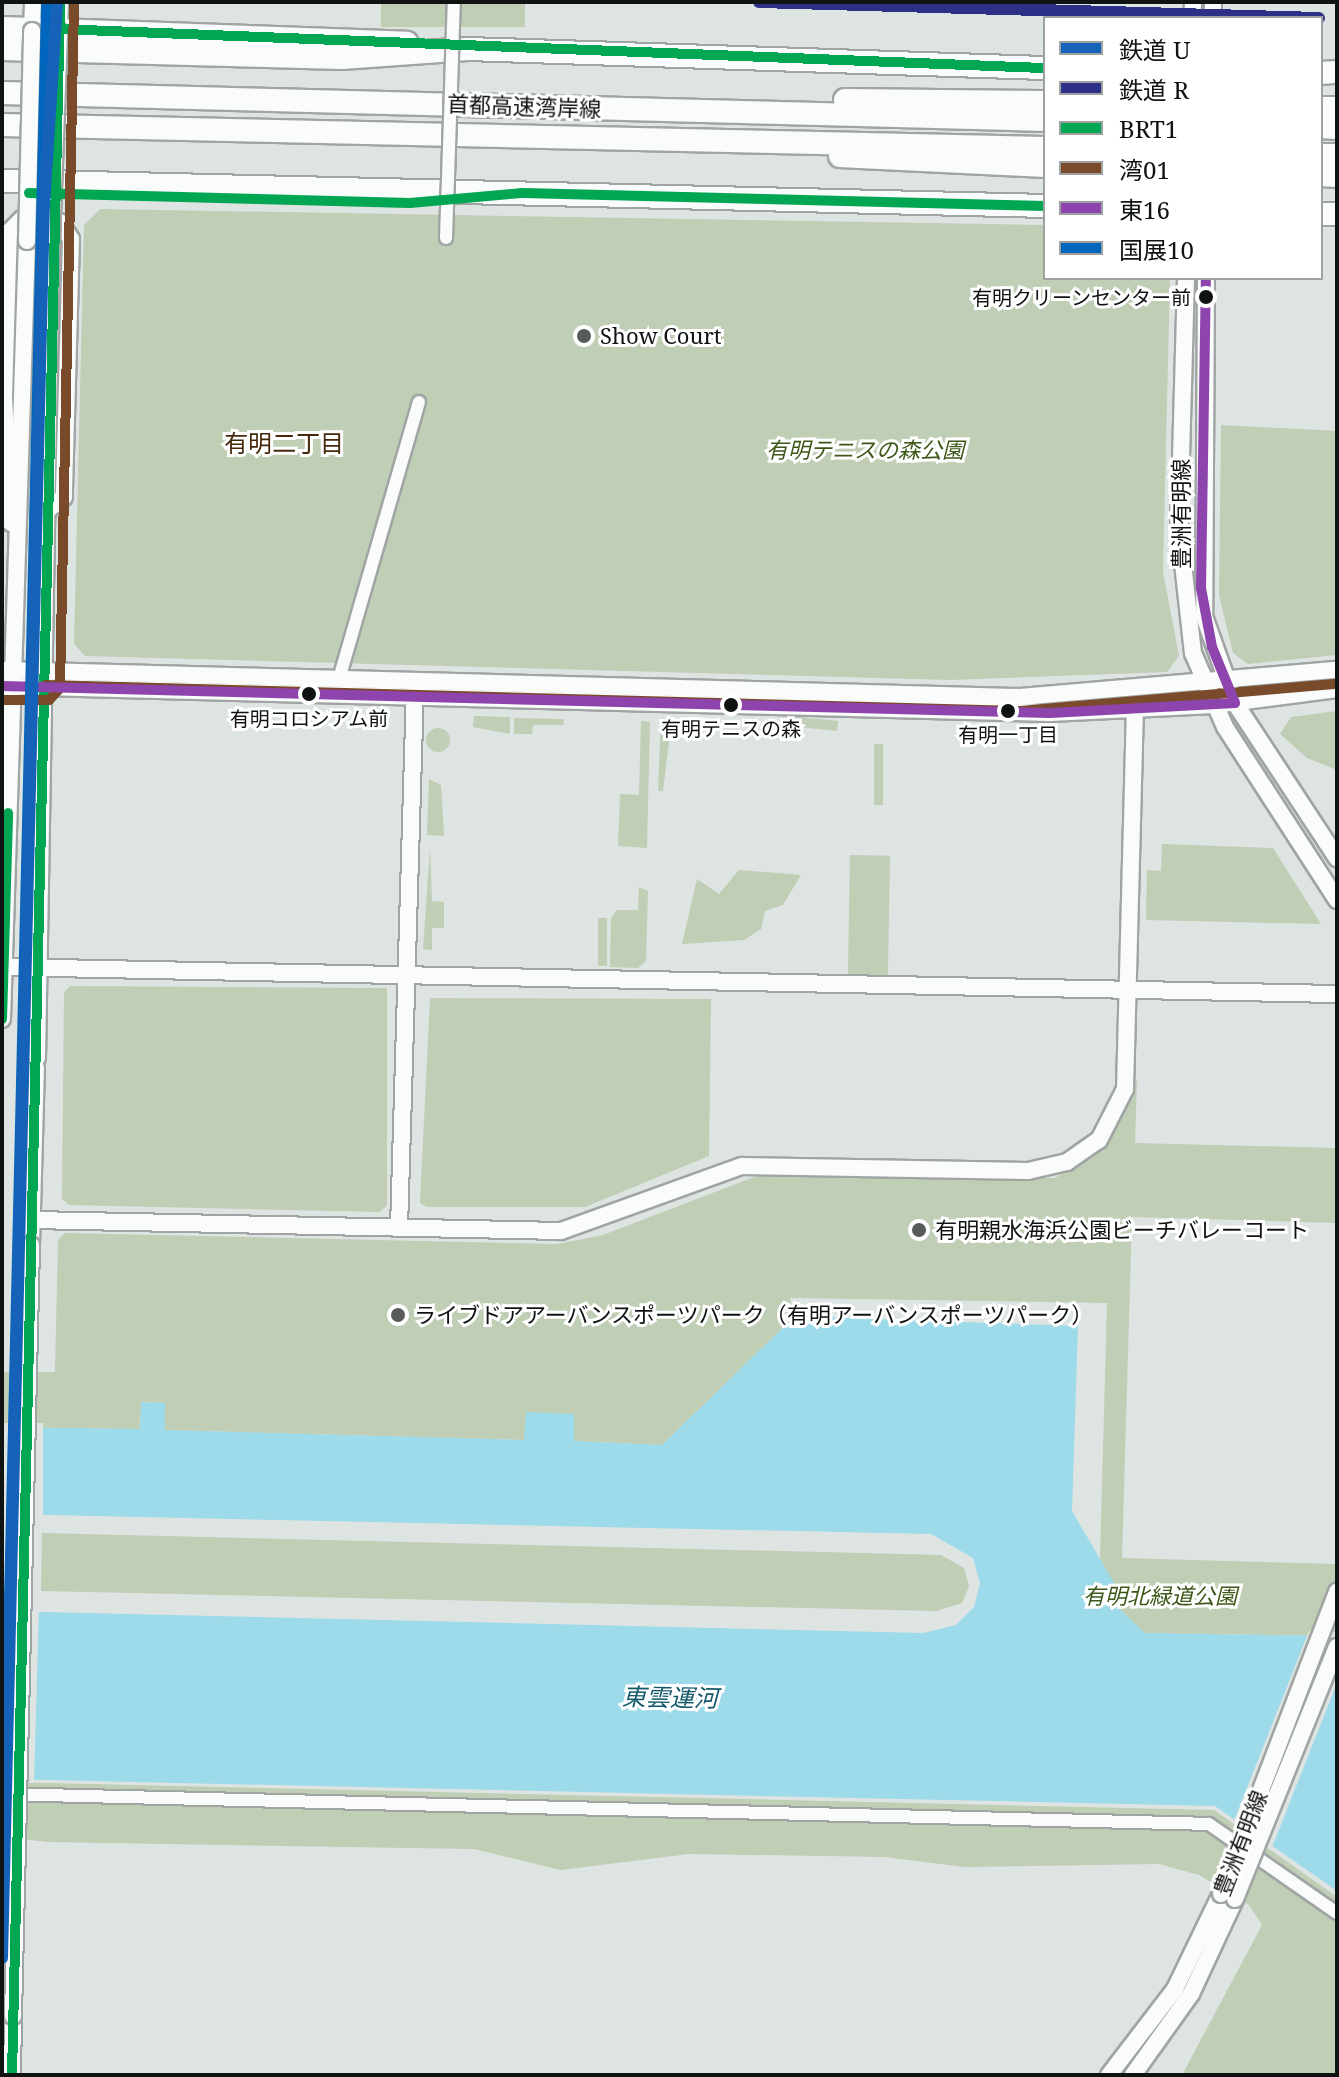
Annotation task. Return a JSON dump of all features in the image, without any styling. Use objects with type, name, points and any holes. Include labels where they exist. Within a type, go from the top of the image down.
[{"type":"highway","points":[[2,28],[344,37],[468,49],[1043,68]]},
{"type":"highway","points":[[2,49],[342,58],[468,49]]},
{"type":"highway","points":[[2,80],[347,100]]},
{"type":"highway","name":"首都高速湾岸線","points":[[2,93],[588,108],[896,108]]},
{"type":"highway","points":[[896,108],[1043,102]]},
{"type":"highway","points":[[896,108],[1043,120]]},
{"type":"highway","name":"首都高速湾岸線","points":[[2,125],[761,141],[896,153]]},
{"type":"highway","points":[[2,136],[101,128]]},
{"type":"highway","points":[[896,153],[1043,148]]},
{"type":"highway","points":[[896,153],[1043,166]]},
{"type":"highway","points":[[2,181],[1043,206]]},
{"type":"highway","points":[[2,193],[348,201],[521,193]]},
{"type":"street","points":[[2,1019],[7,678],[16,556],[33,2]]},
{"type":"street","points":[[12,2075],[46,678],[51,242],[60,2]]},
{"type":"street","points":[[446,238],[454,2]]},
{"type":"street","points":[[16,556],[6,482],[4,351],[9,232],[22,219],[60,222],[71,239],[64,497],[47,511]]},
{"type":"street","name":"豊洲有明線","points":[[1186,280],[1181,586],[1204,684],[1214,705],[1337,900]]},
{"type":"street","name":"豊洲有明線","points":[[1206,280],[1201,588],[1224,682],[1337,858]]},
{"type":"street","points":[[341,672],[419,402]]},
{"type":"street","points":[[7,678],[415,679],[1020,697],[1204,684],[1337,670]]},
{"type":"street","points":[[46,678],[415,696],[1135,710],[1235,703],[1337,689]]},
{"type":"street","points":[[399,1228],[409,975],[415,679]]},
{"type":"street","points":[[32,1220],[561,1231],[612,1217],[718,1171],[767,1164],[1053,1168],[1099,1140],[1119,1109],[1130,993],[1135,710]]},
{"type":"street","points":[[3,967],[1130,993],[1337,994]]},
{"type":"street","name":"豊洲有明線","points":[[1109,2075],[1161,2011],[1204,1935],[1337,1592]]},
{"type":"street","name":"豊洲有明線","points":[[1133,2075],[1203,1972],[1337,1647]]},
{"type":"street","points":[[2,1794],[1209,1824],[1337,1913]]},
{"type":"green space","points":[[381,2],[525,2],[525,27],[381,27]]},
{"type":"green space","name":"有明テニスの森公園","points":[[100,209],[1043,225],[1043,280],[1170,280],[1163,572],[1179,656],[1167,672],[950,680],[85,656],[74,644],[84,225]]},
{"type":"green space","points":[[1221,425],[1337,431],[1337,655],[1248,664],[1233,653],[1219,595]]},
{"type":"green space","points":[[1337,711],[1337,770],[1307,758],[1280,734],[1291,717]]},
{"type":"green space","points":[[474,716],[510,717],[510,734],[473,727]]},
{"type":"green space","points":[[795,717],[838,721],[837,731],[794,726]]},
{"type":"green space","points":[[514,718],[564,719],[563,725],[533,725],[532,734],[514,734]]},
{"type":"green space","points":[[661,718],[672,718],[663,791],[658,791]]},
{"type":"green space","points":[[641,721],[650,722],[647,848],[618,846],[620,794],[639,795]]},
{"type":"green space","points":[[438,728],[447,731],[450,740],[447,749],[438,752],[429,749],[426,740],[429,731]]},
{"type":"green space","points":[[874,744],[883,744],[883,805],[874,805]]},
{"type":"green space","points":[[429,779],[441,785],[444,836],[427,835]]},
{"type":"green space","points":[[1162,844],[1273,848],[1321,924],[1146,920],[1147,870],[1161,871]]},
{"type":"green space","points":[[430,849],[432,901],[444,902],[444,928],[432,928],[432,950],[423,949]]},
{"type":"green space","points":[[850,855],[890,856],[888,977],[848,976]]},
{"type":"green space","points":[[739,870],[801,875],[783,905],[765,911],[761,929],[744,940],[682,944],[697,879],[719,894]]},
{"type":"green space","points":[[639,887],[648,891],[646,961],[638,968],[610,967],[611,918],[617,910],[638,910]]},
{"type":"green space","points":[[598,918],[607,918],[607,966],[598,966]]},
{"type":"green space","points":[[70,986],[387,988],[387,1205],[380,1212],[69,1205],[62,1199],[64,993]]},
{"type":"green space","points":[[430,998],[711,999],[709,1156],[585,1207],[427,1207],[420,1203]]},
{"type":"green space","name":"有明北緑道公園","points":[[1137,1079],[1135,1143],[1337,1148],[1337,1223],[1132,1217],[1122,1558],[1337,1564],[1337,1636],[1145,1633],[1117,1607],[1100,1558],[1107,1303],[790,1298],[795,1316],[662,1445],[574,1441],[574,1414],[525,1440],[165,1430],[164,1403],[141,1402],[140,1429],[2,1427],[2,1372],[55,1372],[58,1240],[65,1233],[558,1244],[603,1235],[754,1177],[1055,1178],[1108,1143]]},
{"type":"green space","points":[[42,1533],[941,1555],[964,1568],[969,1586],[962,1603],[936,1611],[41,1591]]},
{"type":"green space","points":[[2,1782],[1214,1810],[1337,1897],[1337,2075],[1182,2075],[1262,1925],[1249,1905],[1199,1875],[1159,1864],[965,1867],[884,1857],[689,1854],[561,1870],[474,1849],[48,1842],[2,1837]]},
{"type":"water","name":"東雲運河","points":[[795,1316],[1078,1326],[1072,1511],[1113,1581],[1117,1607],[1145,1633],[1337,1636],[1337,1891],[1215,1806],[2,1779],[2,1611],[924,1633],[956,1625],[974,1607],[980,1583],[973,1558],[931,1534],[2,1514],[2,1427],[140,1429],[141,1402],[165,1403],[165,1430],[524,1440],[526,1412],[574,1414],[574,1441],[662,1445]]},
{"type":"pier","points":[[2,1423],[43,1423],[43,1518],[2,1518]]},
{"type":"pier","points":[[2,1607],[39,1608],[34,1783],[2,1783]]},
{"type":"pier","points":[[1309,1631],[1337,1632],[1337,1683],[1271,1850],[1233,1823]]},
{"type":"rail line","name":"U","points":[[2,1958],[44,205],[57,2]]},
{"type":"rail line","name":"R","points":[[759,2],[1249,16]]},
{"type":"transit line","name":"国展10","points":[[2,1902],[46,2]]},
{"type":"transit line","name":"BRT1","points":[[12,2075],[60,2]]},
{"type":"transit line","name":"湾01","points":[[2,700],[49,700],[60,688],[74,2]]},
{"type":"transit line","name":"BRT1","points":[[59,29],[1043,68]]},
{"type":"transit line","name":"BRT1","points":[[29,193],[410,203],[521,193],[1043,206]]},
{"type":"transit line","name":"東16","points":[[2,686],[1050,713],[1235,703],[1212,647],[1201,588],[1206,280]]},
{"type":"transit line","name":"湾01","points":[[46,685],[1020,711],[1337,684]]},
{"type":"transit line","name":"BRT1","points":[[2,1019],[8,813]]},
{"type":"place","name":"有明クリーンセンター前","points":[[1206,297]]},
{"type":"place","name":"Show Court","points":[[584,336]]},
{"type":"place","name":"有明コロシアム前","points":[[309,694]]},
{"type":"place","name":"有明テニスの森","points":[[731,705]]},
{"type":"place","name":"有明一丁目","points":[[1008,711]]},
{"type":"place","name":"有明親水海浜公園ビーチバレーコート","points":[[919,1230]]},
{"type":"place","name":"ライブドアアーバンスポーツパーク（有明アーバンスポーツパーク）","points":[[398,1315]]},
{"type":"district","name":"有明二丁目","points":[[284,443]]}]
